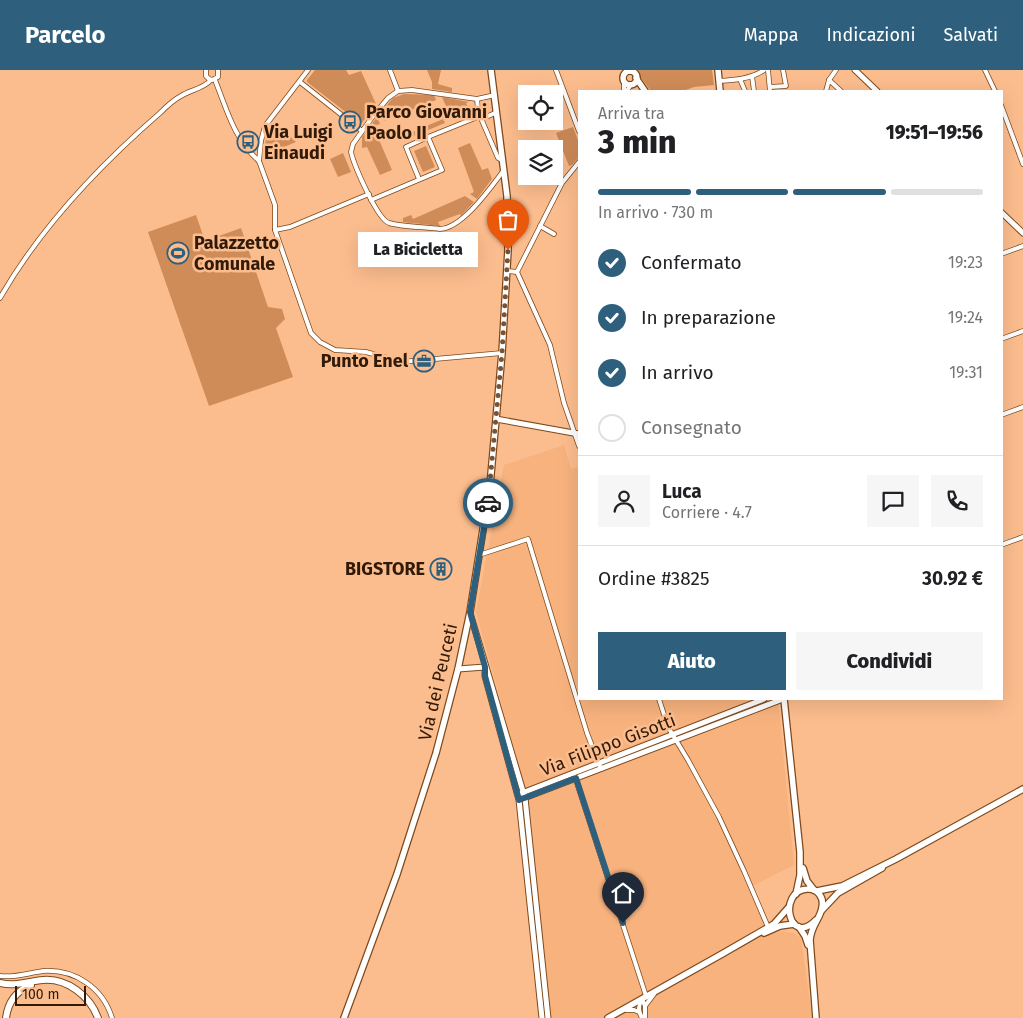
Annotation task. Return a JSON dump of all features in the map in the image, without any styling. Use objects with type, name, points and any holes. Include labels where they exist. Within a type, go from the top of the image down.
[{"type":"highway","points":[[0,983],[17,985],[42,980],[68,985],[77,990],[91,1004],[98,1018]]},
{"type":"highway","points":[[6,1018],[10,1002],[21,990],[33,984],[51,981]]},
{"type":"main road","name":"Via dei Peuceti","points":[[344,1018],[397,874],[436,753],[458,669],[470,612],[490,485],[508,271],[508,215],[491,70]]},
{"type":"main road","points":[[621,70],[623,80],[627,84],[633,82]]},
{"type":"main road","points":[[718,70],[720,90]]},
{"type":"main road","points":[[623,80],[626,73],[631,71],[634,73],[633,82]]},
{"type":"main road","points":[[633,82],[643,90]]},
{"type":"main road","points":[[783,700],[804,875],[822,898],[822,910]]},
{"type":"main road","points":[[796,894],[805,889],[815,891],[838,888],[896,859],[1023,789]]},
{"type":"main road","points":[[608,1018],[722,954],[779,919],[789,907],[796,894],[800,875],[800,852]]},
{"type":"main road","points":[[811,959],[811,936],[816,920],[822,910],[838,893],[874,874],[896,859]]},
{"type":"main road","points":[[789,907],[790,918],[808,941],[816,1018]]},
{"type":"main road","points":[[722,954],[773,929],[808,926],[816,920]]},
{"type":"street","points":[[206,70],[206,76],[213,80],[236,134],[245,148],[259,161]]},
{"type":"street","points":[[0,298],[25,260],[91,177],[180,96],[213,80],[219,75],[218,70]]},
{"type":"street","points":[[308,70],[265,126],[262,132],[259,161],[275,205],[275,230],[308,327],[316,338],[326,346],[342,351],[366,352],[401,362],[502,353]]},
{"type":"street","points":[[390,70],[398,91]]},
{"type":"street","points":[[556,70],[578,128]]},
{"type":"street","points":[[719,81],[740,79],[766,70],[770,89],[786,86],[783,70]]},
{"type":"street","points":[[826,90],[829,80],[836,70]]},
{"type":"street","points":[[857,72],[865,70]]},
{"type":"street","points":[[985,70],[995,90]]},
{"type":"street","points":[[857,72],[876,90]]},
{"type":"street","points":[[752,76],[754,90]]},
{"type":"street","points":[[740,79],[745,90]]},
{"type":"street","points":[[623,80],[625,90]]},
{"type":"street","points":[[829,80],[840,90]]},
{"type":"street","points":[[300,82],[362,131]]},
{"type":"street","points":[[626,90],[633,82]]},
{"type":"street","points":[[495,95],[477,99],[412,90],[398,91],[388,98],[362,131],[353,144],[351,152],[379,215],[390,224],[446,228],[457,223],[504,170]]},
{"type":"street","points":[[477,99],[478,109],[498,158],[503,161]]},
{"type":"street","points":[[1003,110],[1023,164]]},
{"type":"street","points":[[420,180],[406,147],[497,112]]},
{"type":"street","points":[[372,200],[442,170],[428,138]]},
{"type":"street","points":[[517,272],[562,184],[578,163]]},
{"type":"street","points":[[275,230],[290,227],[369,194]]},
{"type":"street","points":[[1003,214],[1023,233]]},
{"type":"street","points":[[540,226],[554,234]]},
{"type":"street","points":[[1003,253],[1023,246]]},
{"type":"street","points":[[508,271],[517,272]]},
{"type":"street","points":[[517,272],[550,345],[564,403],[576,433]]},
{"type":"street","points":[[1003,338],[1023,331]]},
{"type":"street","points":[[1003,414],[1023,407]]},
{"type":"street","points":[[496,419],[576,433]]},
{"type":"street","points":[[1003,544],[1023,536]]},
{"type":"street","points":[[479,555],[528,539],[587,733],[601,769]]},
{"type":"street","points":[[470,612],[485,667],[485,676],[522,795],[548,1018]]},
{"type":"street","points":[[458,669],[485,667]]},
{"type":"street","points":[[659,700],[672,735],[719,817],[768,927]]},
{"type":"street","name":"Via Filippo Gisotti","points":[[522,795],[761,700]]},
{"type":"street","name":"Via Filippo Gisotti","points":[[575,775],[601,769],[780,700]]},
{"type":"street","points":[[575,775],[644,998],[644,1018]]},
{"type":"street","points":[[522,795],[519,800],[542,1018]]},
{"type":"street","points":[[0,976],[16,977],[51,971],[72,975],[87,982],[99,993],[107,1005],[112,1018]]},
{"type":"street","points":[[645,1006],[656,991]]},
{"type":"street","points":[[639,1012],[639,1006],[644,998]]},
{"type":"street","points":[[618,1012],[630,1010],[639,1012],[644,1018]]},
{"type":"shaded area","points":[[315,70],[346,70],[349,75],[361,71],[376,104],[361,124],[307,82]]},
{"type":"shaded area","points":[[427,70],[441,70],[438,84],[452,88],[452,92],[432,89],[432,82]]},
{"type":"shaded area","points":[[635,70],[712,70],[714,85],[694,87],[686,90],[650,90]]},
{"type":"shaded area","points":[[404,94],[434,95],[436,100],[384,121],[381,112],[393,98]]},
{"type":"shaded area","points":[[442,97],[469,102],[466,103],[470,112],[455,118],[452,109],[448,111]]},
{"type":"shaded area","points":[[377,117],[380,124],[376,125],[380,134],[377,135],[392,170],[380,175],[367,147],[362,148],[362,137]]},
{"type":"shaded area","points":[[443,119],[445,123],[404,140],[403,136]]},
{"type":"shaded area","points":[[272,124],[276,128],[278,135],[284,138],[289,135],[296,142],[279,149],[265,149],[266,133]]},
{"type":"shaded area","points":[[573,127],[578,140],[578,158],[572,165],[569,166],[563,151],[563,140],[559,140],[556,133]]},
{"type":"shaded area","points":[[470,143],[482,170],[488,168],[492,179],[477,199],[470,194],[474,192],[458,148]]},
{"type":"shaded area","points":[[426,146],[435,167],[423,172],[414,151]]},
{"type":"shaded area","points":[[343,153],[351,172],[338,177],[330,159]]},
{"type":"shaded area","points":[[465,196],[474,202],[461,216],[460,214],[438,222],[440,226],[403,222],[403,218],[411,215],[413,219]]},
{"type":"shaded area","points":[[196,215],[205,241],[241,228],[268,307],[282,309],[285,319],[276,328],[293,377],[209,406],[148,232]]},
{"type":"shaded area","points":[[564,445],[571,469],[578,467],[578,700],[778,700],[794,865],[749,888],[768,935],[783,931],[793,933],[801,938],[812,1018],[550,1018],[529,803],[476,612],[504,465]]},
{"type":"way so far","points":[[488,503],[502,353],[508,250]]},
{"type":"place","name":"Parco Giovanni Paolo II","points":[[350,122]]},
{"type":"place","name":"Via Luigi Einaudi","points":[[248,142]]},
{"type":"place","name":"La Bicicletta","points":[[508,250]]},
{"type":"place","name":"Palazzetto Comunale","points":[[178,253]]},
{"type":"place","name":"Punto Enel","points":[[424,361]]},
{"type":"place","name":"BIGSTORE","points":[[441,569]]},
{"type":"route","points":[[488,503],[470,612],[485,667],[485,676],[519,800],[576,778],[623,923]]}]
